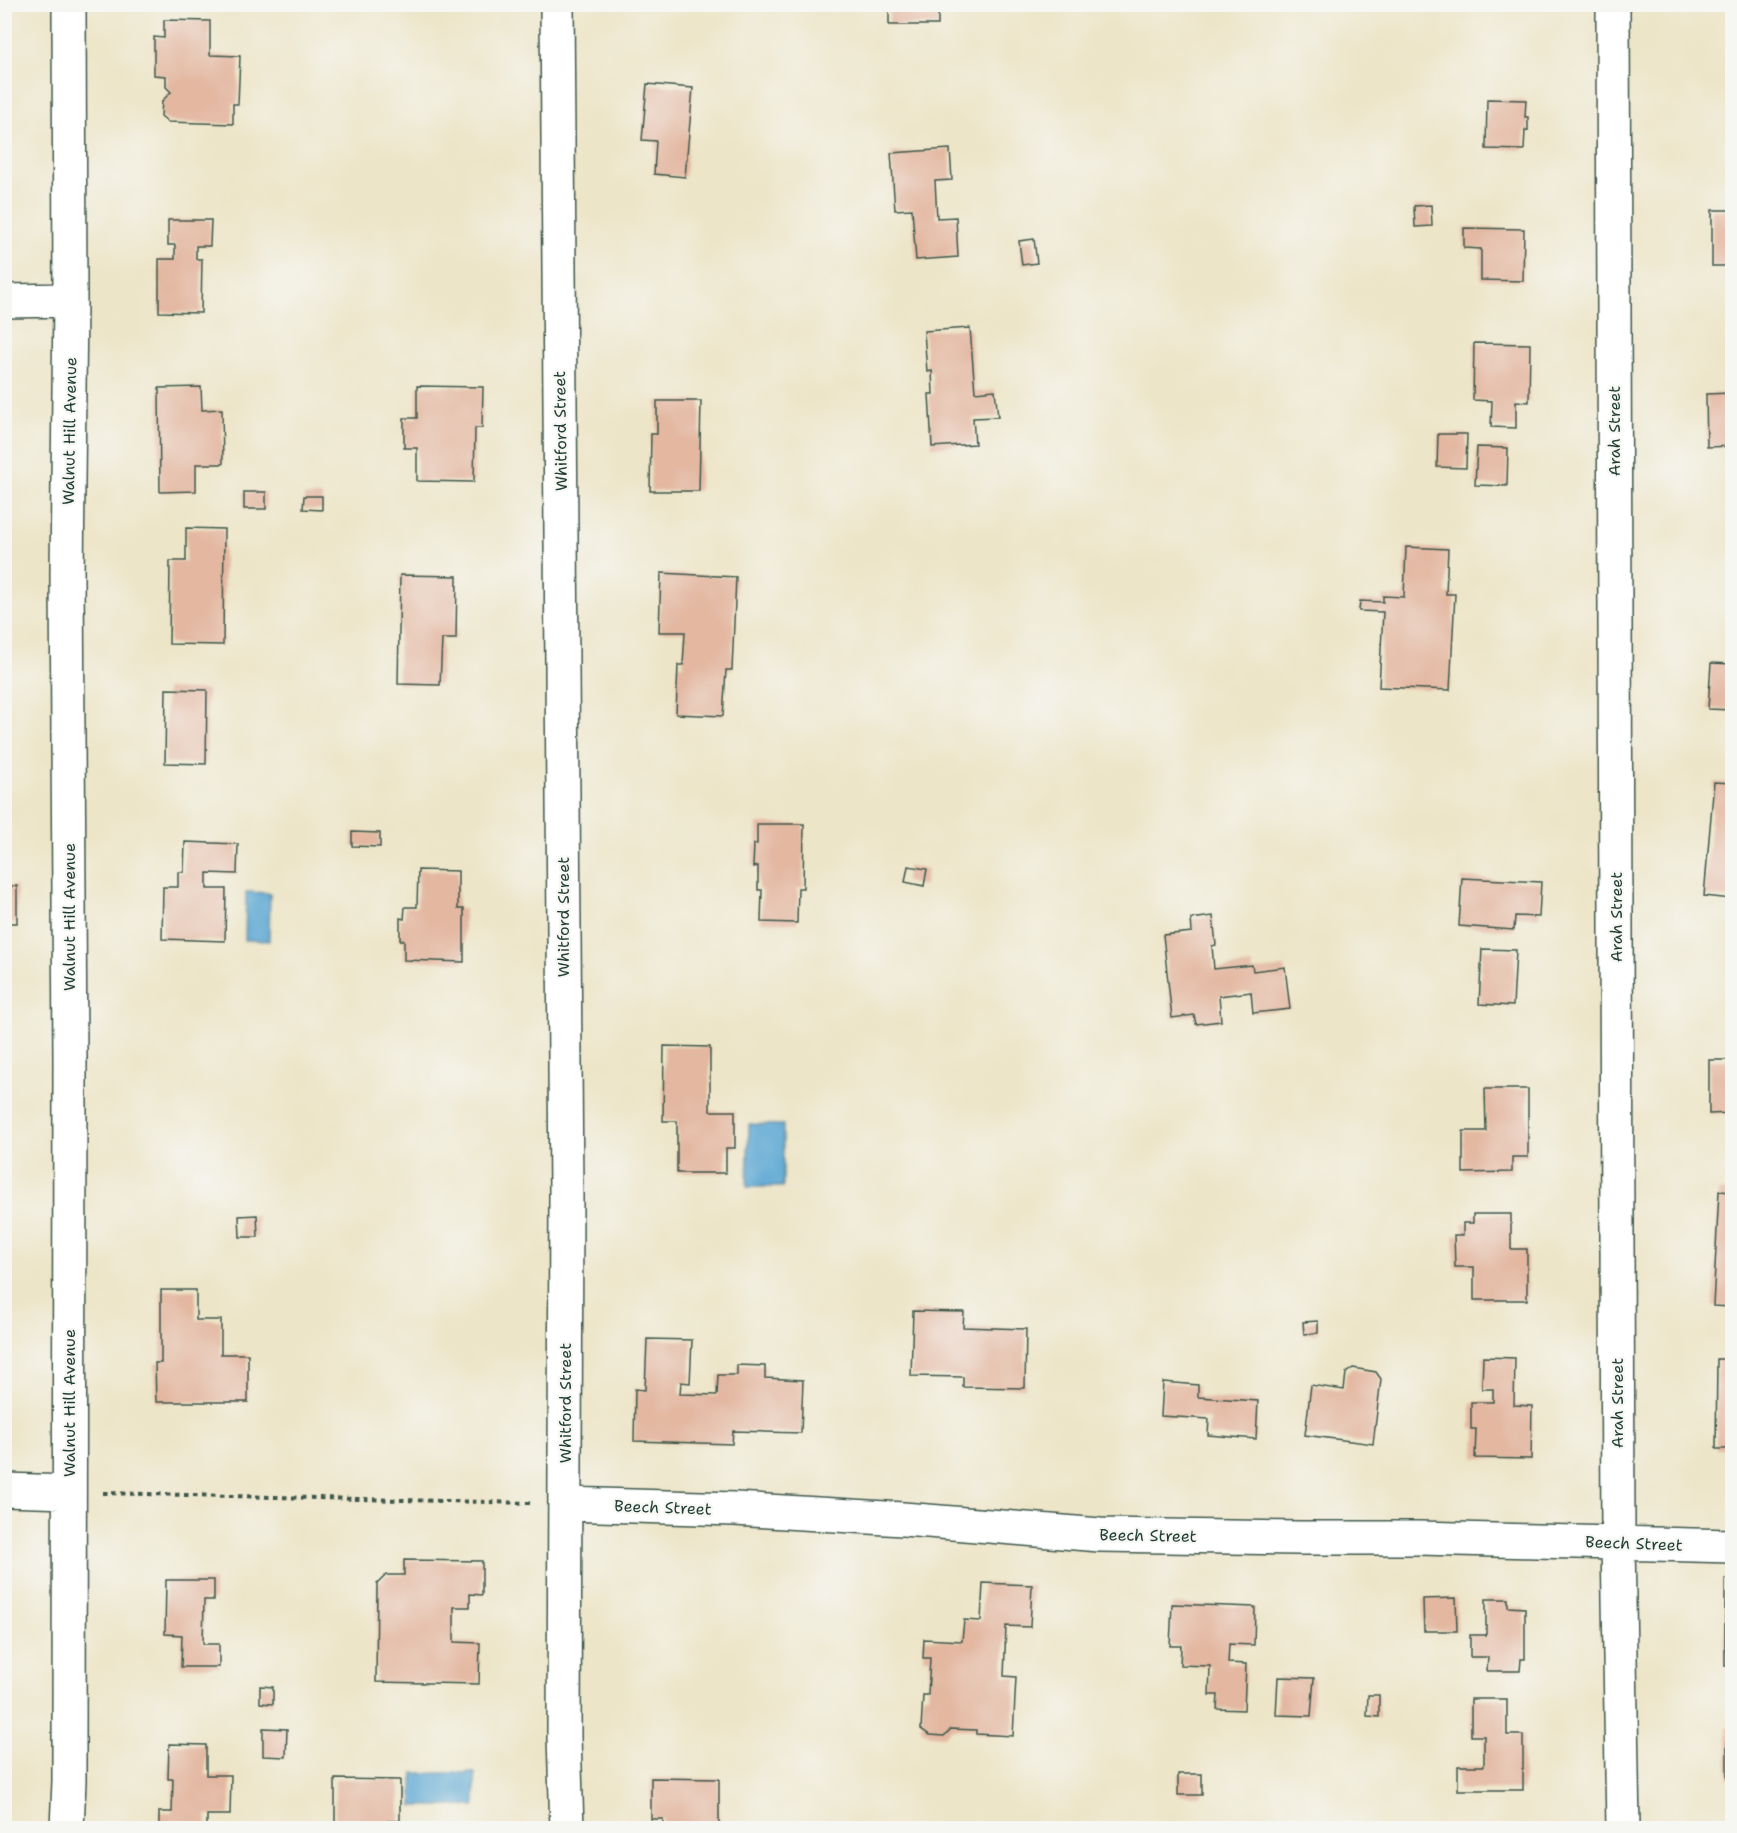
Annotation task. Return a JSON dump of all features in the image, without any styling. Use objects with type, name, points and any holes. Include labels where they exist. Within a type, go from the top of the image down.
[{"type":"street","name":"Walnut Hill Avenue","points":[[67,1828],[69,1782],[70,1059],[67,575],[70,300],[69,4]]},
{"type":"street","name":"Whitford Street","points":[[557,4],[566,1195],[564,1737],[567,1828]]},
{"type":"street","name":"Arah Street","points":[[1613,4],[1618,1542],[1623,1828]]},
{"type":"street","points":[[4,301],[70,300]]},
{"type":"street","points":[[4,1490],[69,1492]]},
{"type":"street","name":"Beech Street","points":[[565,1504],[746,1510],[903,1519],[1100,1535],[1419,1538],[1732,1546]]},
{"type":"path","points":[[69,1492],[565,1504]]},
{"type":"water","points":[[246,892],[270,893],[269,941],[245,940]]},
{"type":"water","points":[[749,1124],[783,1125],[783,1187],[747,1187]]},
{"type":"water","points":[[413,1773],[475,1773],[475,1806],[413,1806]]},
{"type":"building","points":[[889,4],[938,4],[938,25],[889,25]]},
{"type":"building","points":[[1470,5],[1517,5],[1515,9]]},
{"type":"building","points":[[164,20],[210,21],[210,55],[240,56],[238,104],[233,104],[233,124],[168,122],[161,116],[162,101],[171,92],[166,87],[166,76],[154,75],[154,37],[164,38]]},
{"type":"building","points":[[647,84],[693,88],[685,177],[654,174],[656,141],[642,140]]},
{"type":"building","points":[[1487,99],[1526,100],[1525,117],[1528,117],[1528,131],[1525,130],[1524,150],[1486,149]]},
{"type":"building","points":[[950,149],[952,180],[935,181],[937,218],[956,217],[958,257],[916,260],[912,209],[895,210],[891,153]]},
{"type":"building","points":[[1431,205],[1432,226],[1415,227],[1414,206]]},
{"type":"building","points":[[1712,210],[1732,210],[1732,266],[1712,266]]},
{"type":"building","points":[[168,220],[211,220],[210,246],[196,246],[196,259],[202,259],[201,313],[159,312],[159,259],[175,259],[175,245],[168,245]]},
{"type":"building","points":[[1464,228],[1524,229],[1523,281],[1481,280],[1481,249],[1464,248]]},
{"type":"building","points":[[1034,239],[1037,263],[1022,265],[1019,241]]},
{"type":"building","points":[[970,328],[975,392],[995,390],[998,417],[973,418],[975,444],[932,447],[929,394],[933,394],[932,371],[927,372],[924,331]]},
{"type":"building","points":[[1474,343],[1530,344],[1529,402],[1516,401],[1516,428],[1491,427],[1492,401],[1473,400]]},
{"type":"building","points":[[417,386],[483,387],[482,428],[475,428],[474,482],[417,481],[417,448],[404,448],[404,418],[417,418]]},
{"type":"building","points":[[201,387],[202,410],[222,409],[223,464],[196,464],[196,491],[160,492],[159,388]]},
{"type":"building","points":[[1732,393],[1732,446],[1707,447],[1706,394]]},
{"type":"building","points":[[657,401],[701,401],[699,491],[650,491],[651,434],[657,434]]},
{"type":"building","points":[[1438,434],[1467,434],[1466,468],[1437,467]]},
{"type":"building","points":[[1477,447],[1508,448],[1507,486],[1475,485]]},
{"type":"building","points":[[244,492],[266,492],[266,509],[244,509]]},
{"type":"building","points":[[304,496],[322,496],[322,510],[303,509]]},
{"type":"building","points":[[186,528],[224,529],[223,645],[169,644],[170,561],[186,561]]},
{"type":"building","points":[[1406,547],[1448,549],[1446,594],[1455,594],[1450,690],[1379,687],[1383,612],[1359,611],[1360,601],[1383,602],[1383,596],[1404,597]]},
{"type":"building","points":[[661,573],[736,577],[732,670],[726,670],[723,716],[676,714],[678,665],[683,665],[685,632],[659,632]]},
{"type":"building","points":[[400,575],[457,576],[456,639],[442,639],[440,685],[398,684]]},
{"type":"building","points":[[1711,663],[1732,664],[1732,710],[1708,709]]},
{"type":"building","points":[[166,689],[207,690],[206,764],[165,763]]},
{"type":"building","points":[[1714,782],[1732,783],[1732,899],[1704,896]]},
{"type":"building","points":[[757,824],[804,824],[803,888],[798,888],[797,923],[761,922],[762,890],[758,890],[758,866],[753,867],[754,844],[757,844]]},
{"type":"building","points":[[352,832],[380,833],[380,847],[352,846]]},
{"type":"building","points":[[185,842],[238,844],[237,874],[207,873],[207,889],[226,889],[225,941],[162,939],[163,887],[178,887],[178,872],[184,872]]},
{"type":"building","points":[[908,866],[927,869],[924,886],[905,882]]},
{"type":"building","points":[[418,870],[458,871],[458,909],[464,909],[464,962],[404,960],[404,940],[400,940],[400,918],[404,919],[405,907],[417,907]]},
{"type":"building","points":[[1462,878],[1541,882],[1539,917],[1515,916],[1514,930],[1459,926]]},
{"type":"building","points":[[4,886],[17,886],[17,923],[4,923]]},
{"type":"building","points":[[1213,916],[1216,945],[1212,946],[1214,969],[1252,965],[1253,971],[1285,967],[1290,1009],[1253,1013],[1251,992],[1219,996],[1221,1021],[1196,1024],[1194,1015],[1172,1018],[1163,935],[1192,932],[1191,919]]},
{"type":"building","points":[[1482,949],[1516,950],[1513,1006],[1479,1004]]},
{"type":"building","points":[[664,1046],[710,1047],[710,1111],[735,1111],[735,1148],[726,1148],[726,1173],[677,1173],[677,1121],[663,1121]]},
{"type":"building","points":[[1709,1060],[1732,1060],[1732,1113],[1709,1114]]},
{"type":"building","points":[[1485,1089],[1528,1089],[1528,1157],[1512,1157],[1512,1172],[1463,1173],[1463,1131],[1486,1131]]},
{"type":"building","points":[[1719,1191],[1732,1192],[1732,1307],[1713,1306]]},
{"type":"building","points":[[1473,1214],[1511,1214],[1511,1249],[1527,1249],[1527,1300],[1474,1300],[1474,1267],[1455,1267],[1454,1235],[1463,1235],[1463,1223],[1473,1223]]},
{"type":"building","points":[[257,1215],[258,1237],[240,1237],[239,1216]]},
{"type":"building","points":[[161,1290],[196,1290],[196,1320],[221,1320],[221,1354],[248,1354],[248,1402],[156,1402],[155,1363],[161,1363]]},
{"type":"building","points":[[913,1311],[964,1312],[963,1327],[1026,1329],[1025,1388],[963,1387],[963,1377],[911,1376]]},
{"type":"building","points":[[1318,1321],[1318,1333],[1304,1334],[1303,1322]]},
{"type":"building","points":[[647,1339],[692,1340],[690,1383],[681,1382],[680,1394],[717,1395],[718,1375],[737,1375],[737,1365],[765,1366],[765,1378],[803,1380],[801,1433],[733,1431],[732,1444],[634,1441],[635,1389],[645,1390]]},
{"type":"building","points":[[1483,1357],[1515,1358],[1514,1405],[1532,1406],[1531,1459],[1475,1458],[1476,1429],[1471,1429],[1471,1402],[1493,1402],[1493,1389],[1482,1389]]},
{"type":"building","points":[[1717,1359],[1732,1359],[1732,1449],[1716,1449]]},
{"type":"building","points":[[1353,1368],[1376,1372],[1381,1379],[1373,1444],[1305,1435],[1311,1385],[1344,1390],[1346,1373]]},
{"type":"building","points":[[1163,1382],[1198,1385],[1198,1397],[1258,1401],[1256,1439],[1208,1435],[1209,1419],[1161,1416]]},
{"type":"building","points":[[404,1560],[482,1561],[482,1595],[470,1594],[470,1607],[454,1607],[454,1642],[480,1643],[479,1684],[376,1682],[377,1584],[386,1575],[404,1575]]},
{"type":"building","points":[[1725,1579],[1732,1579],[1732,1666],[1725,1666]]},
{"type":"building","points":[[166,1580],[214,1580],[214,1600],[204,1600],[203,1644],[219,1644],[219,1667],[181,1667],[182,1635],[165,1634]]},
{"type":"building","points":[[983,1583],[1032,1585],[1030,1627],[1006,1626],[1004,1676],[1016,1677],[1013,1736],[976,1734],[976,1730],[951,1729],[944,1736],[930,1735],[921,1729],[923,1695],[928,1695],[930,1658],[923,1658],[924,1639],[962,1641],[964,1620],[981,1621]]},
{"type":"building","points":[[1456,1598],[1457,1631],[1424,1631],[1423,1599]]},
{"type":"building","points":[[1486,1599],[1508,1599],[1508,1607],[1525,1608],[1525,1659],[1521,1659],[1520,1671],[1487,1671],[1488,1657],[1470,1657],[1470,1635],[1486,1635]]},
{"type":"building","points":[[1172,1604],[1255,1607],[1254,1645],[1229,1644],[1228,1663],[1246,1664],[1244,1710],[1217,1709],[1218,1695],[1209,1695],[1210,1666],[1180,1665],[1181,1646],[1170,1646]]},
{"type":"building","points":[[1278,1677],[1314,1678],[1311,1716],[1276,1715]]},
{"type":"building","points":[[260,1686],[273,1687],[273,1704],[260,1703]]},
{"type":"building","points":[[1368,1695],[1379,1695],[1379,1717],[1367,1716]]},
{"type":"building","points":[[1471,1699],[1507,1699],[1507,1735],[1523,1735],[1523,1790],[1458,1790],[1458,1766],[1484,1766],[1484,1736],[1471,1736]]},
{"type":"building","points":[[1727,1727],[1732,1727],[1732,1778],[1727,1778]]},
{"type":"building","points":[[263,1728],[287,1729],[286,1757],[263,1756]]},
{"type":"building","points":[[169,1744],[206,1745],[206,1775],[231,1775],[230,1815],[207,1815],[207,1828],[159,1828],[159,1812],[172,1812],[173,1779],[168,1779]]},
{"type":"building","points":[[1178,1774],[1202,1774],[1202,1795],[1178,1795]]},
{"type":"building","points":[[651,1778],[719,1779],[719,1828],[663,1828],[663,1819],[651,1819]]},
{"type":"building","points":[[335,1779],[400,1780],[400,1821],[387,1821],[387,1828],[335,1828]]}]
